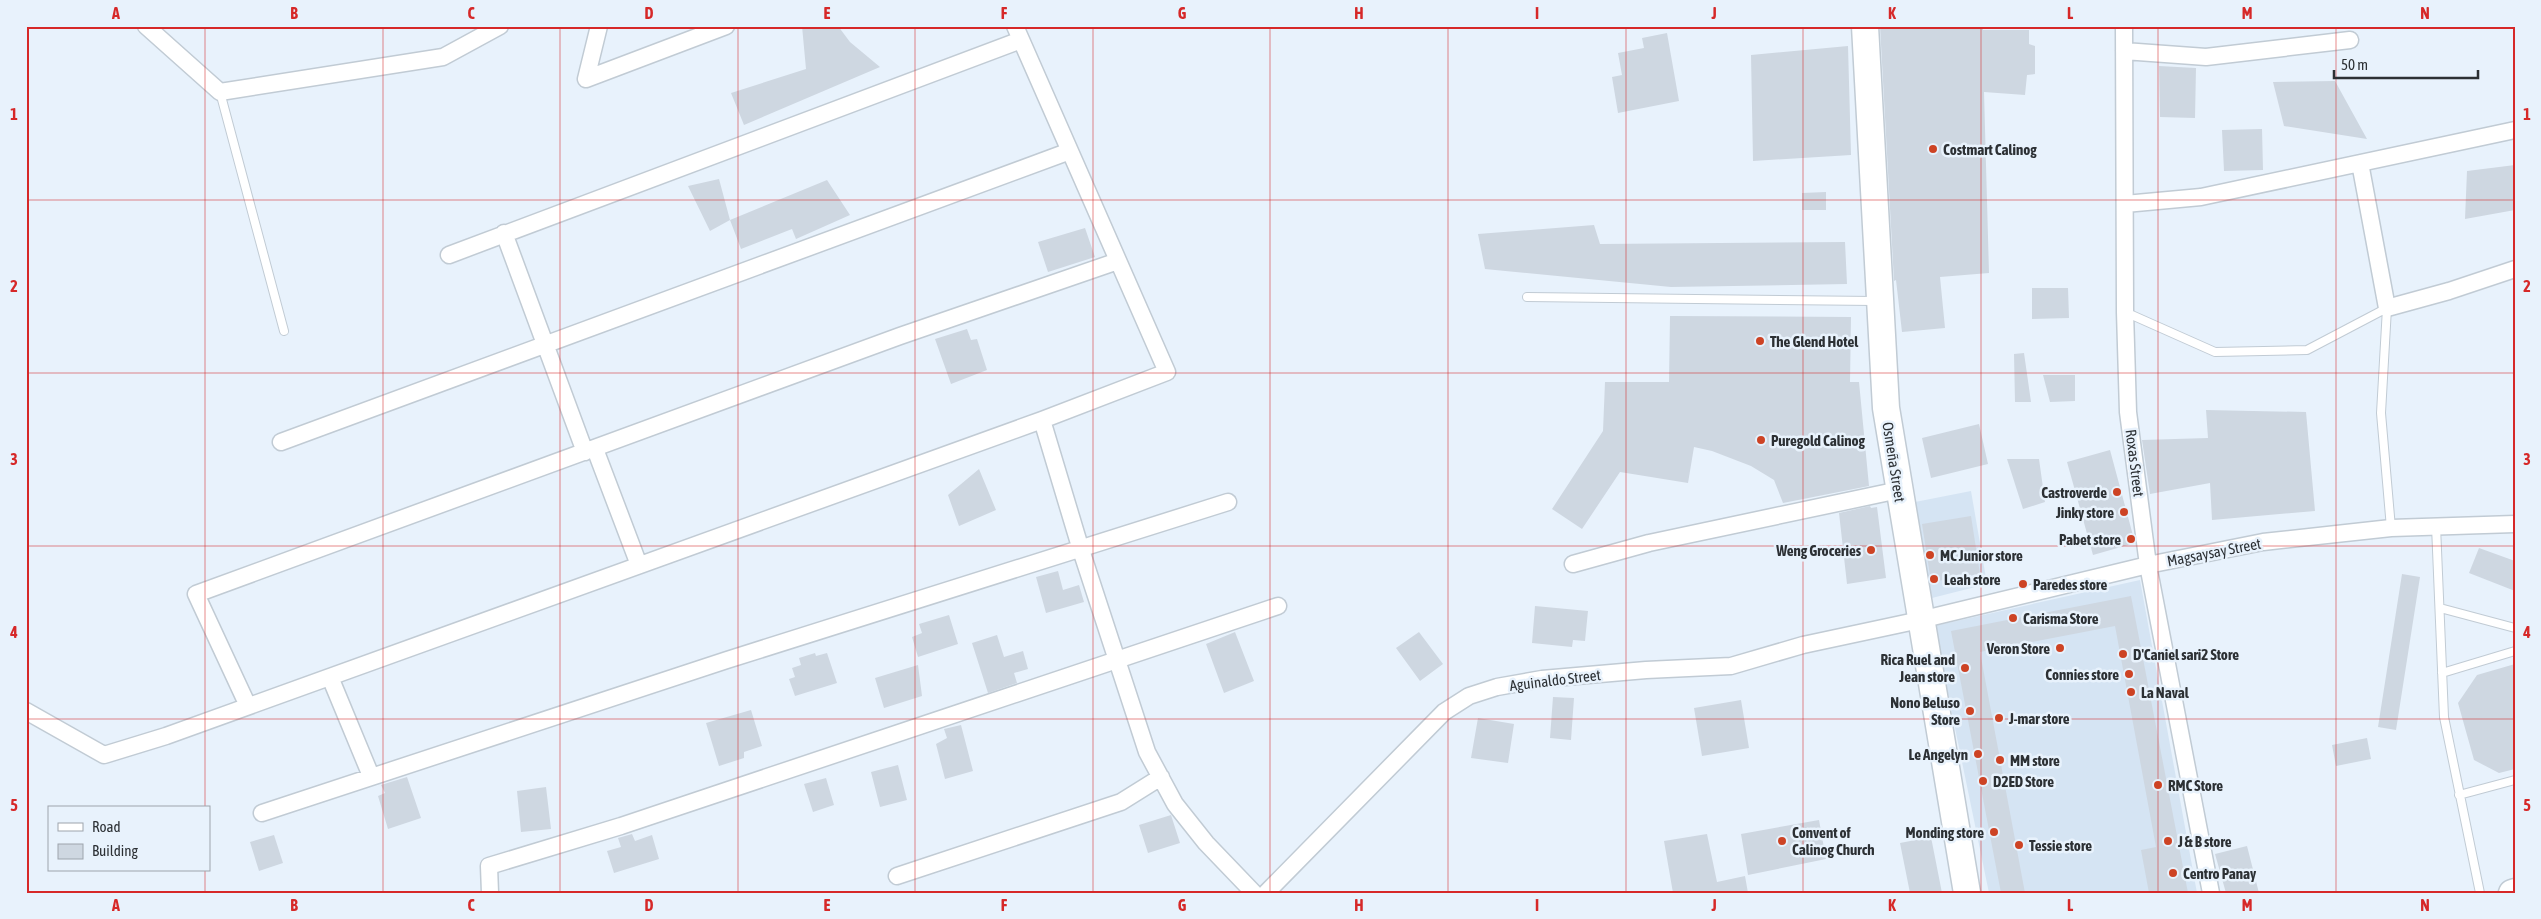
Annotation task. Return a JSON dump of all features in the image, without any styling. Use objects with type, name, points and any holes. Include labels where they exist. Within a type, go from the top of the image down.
[{"type":"main road","name":"Osmeña Street","points":[[1865,26],[1886,408],[1967,893]]},
{"type":"street","points":[[146,26],[220,92],[444,57],[500,26]]},
{"type":"street","points":[[599,26],[586,79],[726,26]]},
{"type":"street","name":"Roxas Street","points":[[2124,26],[2125,312],[2128,412],[2148,565],[2212,893]]},
{"type":"street","points":[[26,710],[104,755],[248,706],[1042,420],[1167,372],[1018,33],[449,254]]},
{"type":"street","points":[[2124,51],[2206,57],[2350,40]]},
{"type":"street","points":[[2125,204],[2201,197],[2515,130]]},
{"type":"street","points":[[282,442],[1070,151]]},
{"type":"street","points":[[2360,163],[2387,308],[2449,291],[2515,269]]},
{"type":"street","points":[[504,233],[544,344],[639,565]]},
{"type":"street","points":[[248,706],[196,594],[900,336],[1118,261]]},
{"type":"street","points":[[1042,420],[1081,550],[1148,752],[1175,804],[1206,842],[1254,893]]},
{"type":"street","points":[[1573,564],[1649,543],[1899,490]]},
{"type":"street","points":[[262,813],[736,657],[1081,550],[1228,502]]},
{"type":"street","name":"Magsaysay Street","points":[[1920,620],[2148,565],[2263,542],[2390,528],[2515,524]]},
{"type":"street","points":[[490,893],[489,866],[621,826],[1278,606]]},
{"type":"street","name":"Aguinaldo Street","points":[[1266,893],[1444,712],[1469,696],[1497,687],[1542,679],[1646,670],[1731,666],[1803,645],[1920,620]]},
{"type":"street","points":[[330,676],[371,776]]},
{"type":"street","points":[[897,876],[1121,802],[1161,777]]},
{"type":"lane","points":[[220,92],[284,331]]},
{"type":"lane","points":[[1527,297],[1880,302]]},
{"type":"lane","points":[[2125,312],[2214,352],[2307,350],[2387,308]]},
{"type":"lane","points":[[2387,308],[2381,413],[2390,528]]},
{"type":"lane","points":[[2436,526],[2444,717],[2480,893]]},
{"type":"lane","points":[[2440,608],[2515,628]]},
{"type":"lane","points":[[2442,673],[2515,651]]},
{"type":"lane","points":[[2459,795],[2515,780]]},
{"type":"shaded area","points":[[1971,491],[1987,584],[1932,598],[1915,502]]},
{"type":"shaded area","points":[[2140,580],[2197,893],[1989,893],[1934,626]]},
{"type":"building","points":[[802,26],[838,26],[850,42],[880,67],[744,125],[731,93],[806,69]]},
{"type":"building","name":"Costmart Calinog","points":[[1880,26],[1983,26],[1983,30],[2029,30],[2029,44],[2035,46],[2035,74],[2027,75],[2025,95],[1984,92],[1989,273],[1940,277],[1945,328],[1902,332],[1896,280],[1894,281]]},
{"type":"building","points":[[1667,33],[1679,101],[1618,113],[1612,77],[1622,75],[1618,53],[1644,48],[1642,38]]},
{"type":"building","points":[[1848,46],[1851,155],[1753,161],[1751,55]]},
{"type":"building","points":[[2159,66],[2196,68],[2195,118],[2160,117]]},
{"type":"building","points":[[2335,81],[2367,139],[2284,126],[2273,82]]},
{"type":"building","points":[[2262,129],[2263,170],[2224,171],[2222,130]]},
{"type":"building","points":[[2515,165],[2515,210],[2465,219],[2467,171]]},
{"type":"building","points":[[719,179],[730,220],[710,231],[688,186]]},
{"type":"building","points":[[827,180],[850,215],[796,239],[792,229],[741,249],[730,220]]},
{"type":"building","points":[[1826,192],[1826,210],[1802,210],[1802,193]]},
{"type":"building","points":[[1594,225],[1600,244],[1845,242],[1847,284],[1671,287],[1485,269],[1478,234]]},
{"type":"building","points":[[1085,228],[1095,257],[1048,272],[1038,242]]},
{"type":"building","points":[[2032,288],[2068,288],[2069,318],[2032,319]]},
{"type":"building","points":[[1670,316],[1851,317],[1850,382],[1859,382],[1869,486],[1783,503],[1774,480],[1751,466],[1712,451],[1694,447],[1688,483],[1620,472],[1582,529],[1552,509],[1603,431],[1605,382],[1669,382]]},
{"type":"building","points":[[967,329],[971,340],[977,339],[987,370],[951,384],[935,339]]},
{"type":"building","points":[[2024,353],[2031,402],[2015,402],[2014,354]]},
{"type":"building","points":[[2043,375],[2075,375],[2075,401],[2050,402]]},
{"type":"building","points":[[2206,410],[2306,412],[2315,511],[2212,520],[2210,483],[2150,494],[2142,440],[2208,438]]},
{"type":"building","points":[[1979,424],[1988,464],[1931,478],[1922,438]]},
{"type":"building","points":[[2110,450],[2135,543],[2093,555],[2067,462]]},
{"type":"building","points":[[2007,459],[2039,459],[2045,502],[2023,509]]},
{"type":"building","points":[[979,469],[996,510],[959,526],[948,495]]},
{"type":"building","points":[[1870,506],[1871,508],[1877,507],[1886,578],[1847,584],[1839,513]]},
{"type":"building","points":[[1971,516],[1980,574],[1931,582],[1922,524]]},
{"type":"building","points":[[2479,548],[2515,561],[2515,591],[2469,573]]},
{"type":"building","points":[[1058,571],[1063,590],[1079,585],[1084,602],[1046,613],[1036,577]]},
{"type":"building","points":[[2402,574],[2420,577],[2396,730],[2378,727]]},
{"type":"building","points":[[2131,596],[2188,893],[2149,893],[2141,850],[2156,847],[2115,626],[1980,652],[2025,893],[2001,893],[1951,631]]},
{"type":"building","points":[[1535,606],[1588,611],[1585,641],[1573,640],[1572,647],[1532,643]]},
{"type":"building","points":[[949,615],[958,644],[918,657],[912,637],[922,633],[919,624]]},
{"type":"building","points":[[1235,632],[1254,681],[1224,693],[1206,644]]},
{"type":"building","points":[[1419,632],[1443,664],[1420,681],[1396,648]]},
{"type":"building","points":[[997,635],[1004,657],[1023,651],[1028,669],[1014,673],[1017,683],[988,693],[972,643]]},
{"type":"building","points":[[815,653],[816,656],[827,653],[837,683],[795,696],[789,679],[795,677],[792,668],[801,665],[799,658]]},
{"type":"building","points":[[2515,664],[2515,769],[2499,773],[2474,760],[2458,703],[2477,675]]},
{"type":"building","points":[[918,665],[922,696],[884,708],[875,678]]},
{"type":"building","points":[[1553,697],[1574,698],[1571,740],[1550,738]]},
{"type":"building","points":[[1741,700],[1749,748],[1702,756],[1694,708]]},
{"type":"building","points":[[751,710],[762,746],[744,752],[744,758],[719,766],[706,723]]},
{"type":"building","points":[[1478,718],[1514,724],[1508,763],[1471,758]]},
{"type":"building","points":[[961,725],[973,771],[945,779],[936,744],[947,738],[944,729]]},
{"type":"building","points":[[2367,738],[2371,759],[2336,766],[2332,745]]},
{"type":"building","points":[[898,765],[907,800],[880,807],[871,772]]},
{"type":"building","points":[[407,777],[421,818],[388,829],[378,796],[385,793],[381,785]]},
{"type":"building","points":[[826,778],[834,805],[813,812],[804,784]]},
{"type":"building","points":[[546,787],[551,829],[521,832],[517,791]]},
{"type":"building","points":[[1171,815],[1180,843],[1148,853],[1139,825]]},
{"type":"building","name":"Convent of Calinog Church","points":[[1819,820],[1826,859],[1748,875],[1741,834]]},
{"type":"building","points":[[632,834],[635,841],[652,835],[659,859],[614,873],[607,851],[621,847],[618,838]]},
{"type":"building","points":[[1707,834],[1717,882],[1745,876],[1748,893],[1673,893],[1664,841]]},
{"type":"building","points":[[274,835],[283,863],[259,871],[250,842]]},
{"type":"building","points":[[1931,837],[1942,893],[1910,893],[1900,843]]},
{"type":"building","points":[[2247,846],[2259,893],[2226,893],[2215,854]]},
{"type":"place","name":"Costmart Calinog","points":[[1933,149]]},
{"type":"place","name":"The Glend Hotel","points":[[1760,341]]},
{"type":"place","name":"Puregold Calinog","points":[[1761,440]]},
{"type":"place","name":"Castroverde","points":[[2117,492]]},
{"type":"place","name":"Jinky store","points":[[2124,512]]},
{"type":"place","name":"Pabet store","points":[[2131,539]]},
{"type":"place","name":"Weng Groceries","points":[[1871,550]]},
{"type":"place","name":"MC Junior store","points":[[1930,555]]},
{"type":"place","name":"Leah store","points":[[1934,579]]},
{"type":"place","name":"Paredes store","points":[[2023,584]]},
{"type":"place","name":"Carisma Store","points":[[2013,618]]},
{"type":"place","name":"Veron Store","points":[[2060,648]]},
{"type":"place","name":"D'Caniel sari2 Store","points":[[2123,654]]},
{"type":"place","name":"Rica Ruel and Jean store","points":[[1965,668]]},
{"type":"place","name":"Connies store","points":[[2129,674]]},
{"type":"place","name":"La Naval","points":[[2131,692]]},
{"type":"place","name":"Nono Beluso Store","points":[[1970,711]]},
{"type":"place","name":"J-mar store","points":[[1999,718]]},
{"type":"place","name":"Le Angelyn","points":[[1978,754]]},
{"type":"place","name":"MM store","points":[[2000,760]]},
{"type":"place","name":"D2ED Store","points":[[1983,781]]},
{"type":"place","name":"RMC Store","points":[[2158,785]]},
{"type":"place","name":"Monding store","points":[[1994,832]]},
{"type":"place","name":"Convent of Calinog Church","points":[[1782,841]]},
{"type":"place","name":"J & B store","points":[[2168,841]]},
{"type":"place","name":"Tessie store","points":[[2019,845]]},
{"type":"place","name":"Centro Panay","points":[[2173,873]]}]
